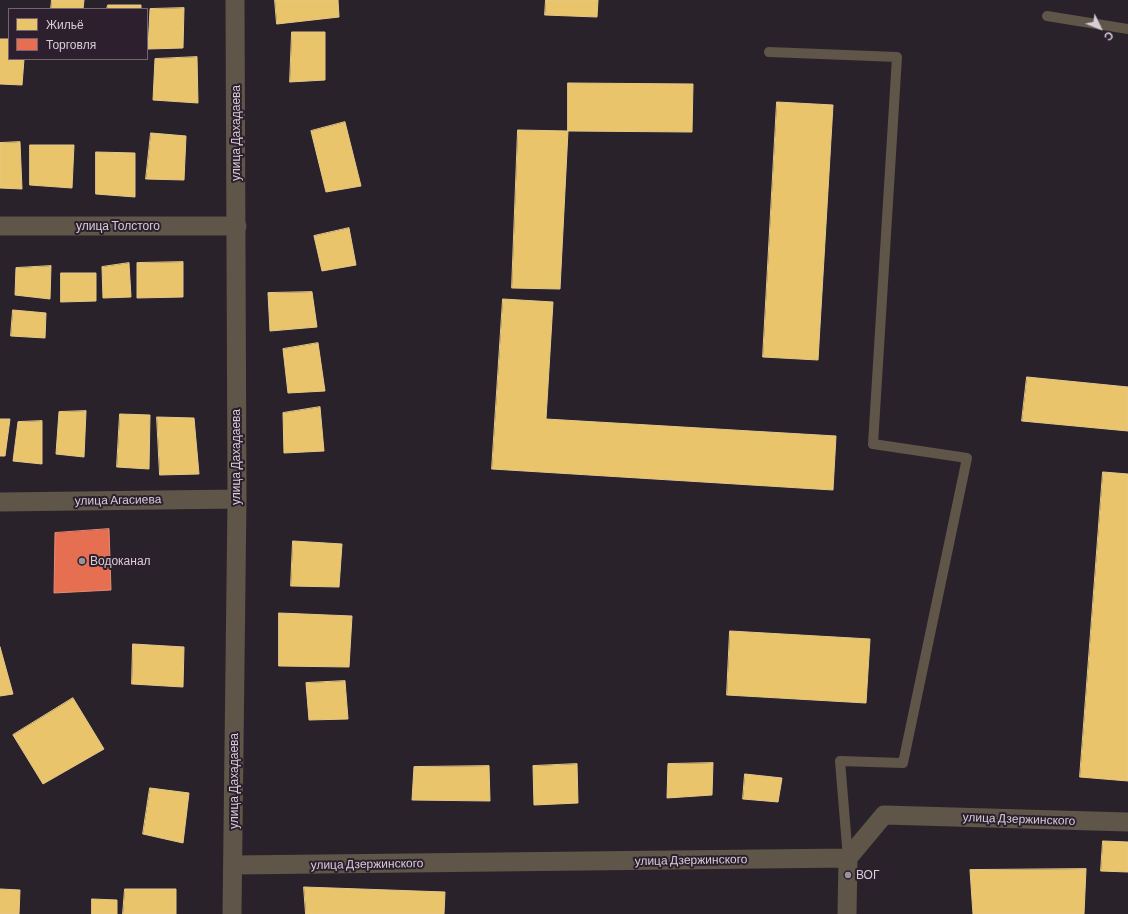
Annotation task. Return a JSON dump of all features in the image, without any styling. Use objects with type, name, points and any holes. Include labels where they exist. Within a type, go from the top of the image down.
[{"type":"street","name":"улица Дахадаева","points":[[232,914],[234,865],[237,226],[235,0]]},
{"type":"street","name":"улица Толстого","points":[[0,226],[237,226]]},
{"type":"street","name":"улица Агасиева","points":[[0,502],[236,499]]},
{"type":"street","name":"улица Дзержинского","points":[[234,865],[848,858],[884,815],[1128,822]]},
{"type":"street","points":[[847,914],[848,858]]},
{"type":"lane","points":[[1047,16],[1128,29]]},
{"type":"lane","points":[[769,52],[897,57],[873,444],[967,458],[903,763],[840,761],[848,858]]},
{"type":"building: Жильё","points":[[52,0],[84,0],[83,8],[51,8]]},
{"type":"building: Жильё","points":[[275,0],[338,0],[339,17],[277,24]]},
{"type":"building: Жильё","points":[[546,0],[598,0],[597,17],[545,15]]},
{"type":"building: Жильё","points":[[108,5],[141,5],[141,8],[107,8]]},
{"type":"building: Жильё","points":[[184,8],[183,48],[148,49],[150,9]]},
{"type":"building: Жильё","points":[[292,32],[325,32],[325,80],[290,82]]},
{"type":"building: Жильё","points":[[0,39],[8,39],[8,60],[24,60],[22,85],[0,84]]},
{"type":"building: Жильё","points":[[197,57],[198,103],[153,100],[155,59]]},
{"type":"building: Жильё","points":[[568,83],[693,84],[692,132],[568,131]]},
{"type":"building: Жильё","points":[[777,102],[833,105],[818,360],[763,357]]},
{"type":"building: Жильё","points":[[345,122],[361,186],[326,192],[311,131]]},
{"type":"building: Жильё","points":[[518,130],[568,131],[560,289],[512,288]]},
{"type":"building: Жильё","points":[[151,133],[186,136],[184,180],[146,179]]},
{"type":"building: Жильё","points":[[20,142],[22,189],[0,188],[0,143]]},
{"type":"building: Жильё","points":[[30,145],[74,145],[72,188],[30,185]]},
{"type":"building: Жильё","points":[[96,152],[135,153],[135,197],[96,194]]},
{"type":"building: Жильё","points":[[349,228],[356,265],[322,271],[314,236]]},
{"type":"building: Жильё","points":[[183,262],[183,297],[137,298],[137,263]]},
{"type":"building: Жильё","points":[[129,263],[131,297],[103,298],[102,267]]},
{"type":"building: Жильё","points":[[51,266],[50,299],[15,295],[16,268]]},
{"type":"building: Жильё","points":[[61,273],[96,273],[96,301],[61,302]]},
{"type":"building: Жильё","points":[[312,292],[317,327],[270,331],[268,293]]},
{"type":"building: Жильё","points":[[503,299],[553,302],[546,419],[836,436],[833,490],[492,469]]},
{"type":"building: Жильё","points":[[13,310],[46,313],[45,338],[11,336]]},
{"type":"building: Жильё","points":[[318,343],[325,391],[288,393],[283,349]]},
{"type":"building: Жильё","points":[[1027,377],[1128,387],[1128,431],[1022,421]]},
{"type":"building: Жильё","points":[[320,407],[324,451],[284,453],[283,413]]},
{"type":"building: Жильё","points":[[86,411],[84,457],[56,454],[59,412]]},
{"type":"building: Жильё","points":[[120,414],[150,415],[149,469],[117,467]]},
{"type":"building: Жильё","points":[[157,417],[194,418],[199,474],[160,475]]},
{"type":"building: Жильё","points":[[0,419],[10,419],[5,456],[0,456]]},
{"type":"building: Жильё","points":[[42,421],[42,464],[13,461],[18,422]]},
{"type":"building: Жильё","points":[[1103,472],[1128,474],[1128,781],[1080,777]]},
{"type":"building: Жильё","points":[[293,541],[342,544],[339,587],[291,586]]},
{"type":"building: Жильё","points":[[279,613],[352,616],[349,667],[279,666]]},
{"type":"building: Жильё","points":[[730,631],[870,639],[866,703],[727,695]]},
{"type":"building: Жильё","points":[[133,644],[184,647],[183,687],[132,684]]},
{"type":"building: Жильё","points":[[0,647],[13,694],[0,696]]},
{"type":"building: Жильё","points":[[345,681],[348,719],[309,720],[306,683]]},
{"type":"building: Жильё","points":[[73,698],[104,749],[43,784],[13,735]]},
{"type":"building: Жильё","points":[[713,763],[712,795],[667,798],[668,764]]},
{"type":"building: Жильё","points":[[577,764],[578,803],[534,805],[533,766]]},
{"type":"building: Жильё","points":[[489,766],[490,801],[412,800],[414,767]]},
{"type":"building: Жильё","points":[[745,774],[782,778],[778,802],[743,799]]},
{"type":"building: Жильё","points":[[150,788],[189,793],[183,843],[143,834]]},
{"type":"building: Жильё","points":[[1103,841],[1128,842],[1128,872],[1101,871]]},
{"type":"building: Жильё","points":[[1086,869],[1084,914],[973,914],[970,870]]},
{"type":"building: Жильё","points":[[304,887],[445,892],[444,914],[306,914]]},
{"type":"building: Жильё","points":[[0,889],[20,890],[19,914],[0,914]]},
{"type":"building: Жильё","points":[[125,889],[176,889],[176,914],[123,914]]},
{"type":"building: Жильё","points":[[92,899],[117,900],[117,914],[92,914]]},
{"type":"building: Торговля","name":"Водоканал","points":[[109,529],[111,590],[54,593],[55,533]]},
{"type":"place","name":"Водоканал","points":[[82,561]]},
{"type":"place","name":"ВОГ","points":[[848,875]]}]
